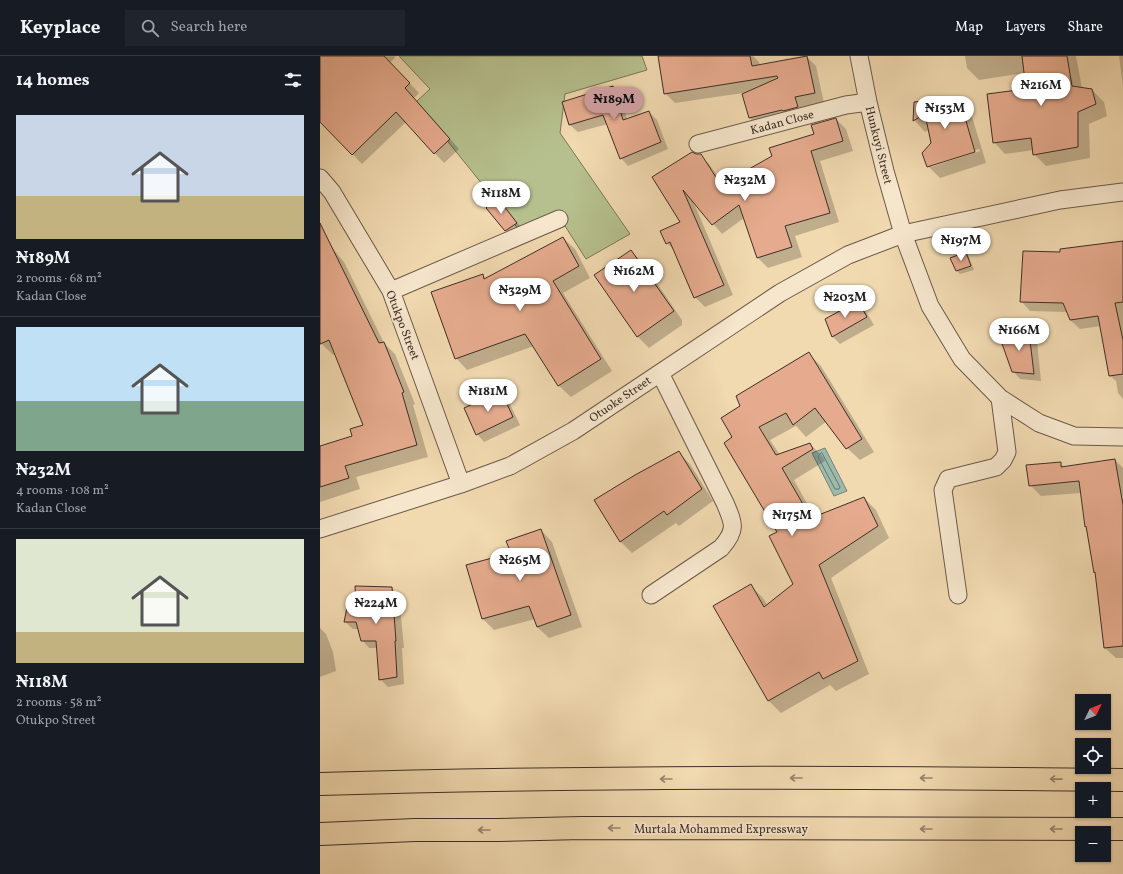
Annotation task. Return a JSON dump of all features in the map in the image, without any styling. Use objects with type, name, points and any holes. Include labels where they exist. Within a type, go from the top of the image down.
[{"type":"highway","points":[[320,784],[499,779],[966,778],[1123,780]]},
{"type":"highway","name":"Murtala Mohammed Expressway","points":[[320,834],[415,830],[582,828],[1123,829]]},
{"type":"street","name":"Hunkuyi Street","points":[[859,56],[868,102],[885,171],[903,234],[930,306],[962,359],[1000,398],[1039,423],[1074,436],[1123,437]]},
{"type":"street","name":"Kadan Close","points":[[698,144],[846,105],[868,102]]},
{"type":"street","name":"Otukpo Street","points":[[320,178],[332,192],[391,291],[461,484]]},
{"type":"street","name":"Otuoke Street","points":[[320,529],[461,484],[510,466],[573,431],[780,293],[848,255],[903,234],[1060,200],[1123,192]]},
{"type":"street","points":[[391,291],[560,219]]},
{"type":"street","points":[[651,595],[721,548],[730,538],[732,529],[731,517],[728,510],[660,372]]},
{"type":"street","points":[[958,595],[943,490],[948,479],[996,467],[1003,460],[1007,452],[1000,398]]},
{"type":"green space","points":[[399,56],[642,56],[647,70],[565,94],[560,133],[630,234],[586,259],[565,226],[528,241],[416,102],[430,89]]},
{"type":"water","points":[[825,448],[847,491],[834,496],[812,453]]},
{"type":"building","points":[[320,56],[384,56],[410,83],[405,88],[450,139],[434,154],[396,112],[352,155],[320,122]]},
{"type":"building","points":[[658,56],[750,56],[752,66],[807,56],[815,93],[795,97],[798,107],[749,118],[742,94],[778,78],[777,76],[664,94]]},
{"type":"building","points":[[1022,56],[1067,56],[1072,86],[1092,89],[1096,104],[1078,112],[1078,147],[1033,155],[1031,138],[993,143],[987,94],[1026,89]]},
{"type":"building","points":[[613,86],[623,120],[649,111],[661,142],[620,159],[603,115],[569,125],[562,102]]},
{"type":"building","points":[[959,97],[975,152],[927,167],[922,153],[931,143],[925,114],[913,121],[914,102]]},
{"type":"building","points":[[836,118],[843,141],[811,151],[830,213],[785,226],[792,247],[757,258],[739,205],[712,225],[683,190],[724,285],[694,298],[670,242],[666,244],[660,231],[680,222],[652,177],[692,152],[701,154],[721,185],[772,156],[769,148],[814,134],[811,125]]},
{"type":"building","points":[[497,197],[517,223],[505,231],[486,208]]},
{"type":"building","points":[[320,223],[379,343],[384,342],[404,392],[402,393],[417,445],[345,466],[349,478],[320,487],[320,446],[352,436],[350,429],[363,425],[329,340],[320,344]]},
{"type":"building","points":[[563,237],[579,266],[553,281],[601,359],[558,386],[525,334],[455,359],[431,292],[483,274],[484,279]]},
{"type":"building","points":[[1123,241],[1123,302],[1115,303],[1123,340],[1123,374],[1109,376],[1098,316],[1070,320],[1063,303],[1020,302],[1023,251],[1060,252],[1060,249]]},
{"type":"building","points":[[631,250],[674,311],[637,337],[594,275]]},
{"type":"building","points":[[966,252],[971,266],[956,271],[950,258]]},
{"type":"building","points":[[858,301],[867,317],[832,337],[825,319]]},
{"type":"building","points":[[1029,332],[1034,374],[1012,372],[999,335]]},
{"type":"building","points":[[809,352],[862,439],[846,449],[815,408],[793,425],[786,413],[759,427],[776,455],[810,443],[813,449],[782,468],[811,518],[864,497],[878,526],[819,565],[858,661],[823,679],[819,672],[768,701],[713,606],[751,584],[764,607],[793,584],[769,536],[777,532],[724,443],[732,437],[721,418],[740,406],[736,396]]},
{"type":"building","points":[[501,391],[513,417],[476,435],[464,408]]},
{"type":"building","points":[[679,451],[702,489],[667,515],[664,511],[620,542],[594,500]]},
{"type":"building","points":[[1115,459],[1123,505],[1123,646],[1104,648],[1095,572],[1094,573],[1086,526],[1085,527],[1079,481],[1029,486],[1026,465],[1061,462],[1061,467]]},
{"type":"building","points":[[541,529],[571,615],[537,627],[529,606],[482,619],[466,565],[511,553],[506,541]]},
{"type":"building","points":[[355,586],[392,587],[397,677],[379,680],[376,641],[361,641],[356,622],[344,622],[348,603],[356,604]]}]
